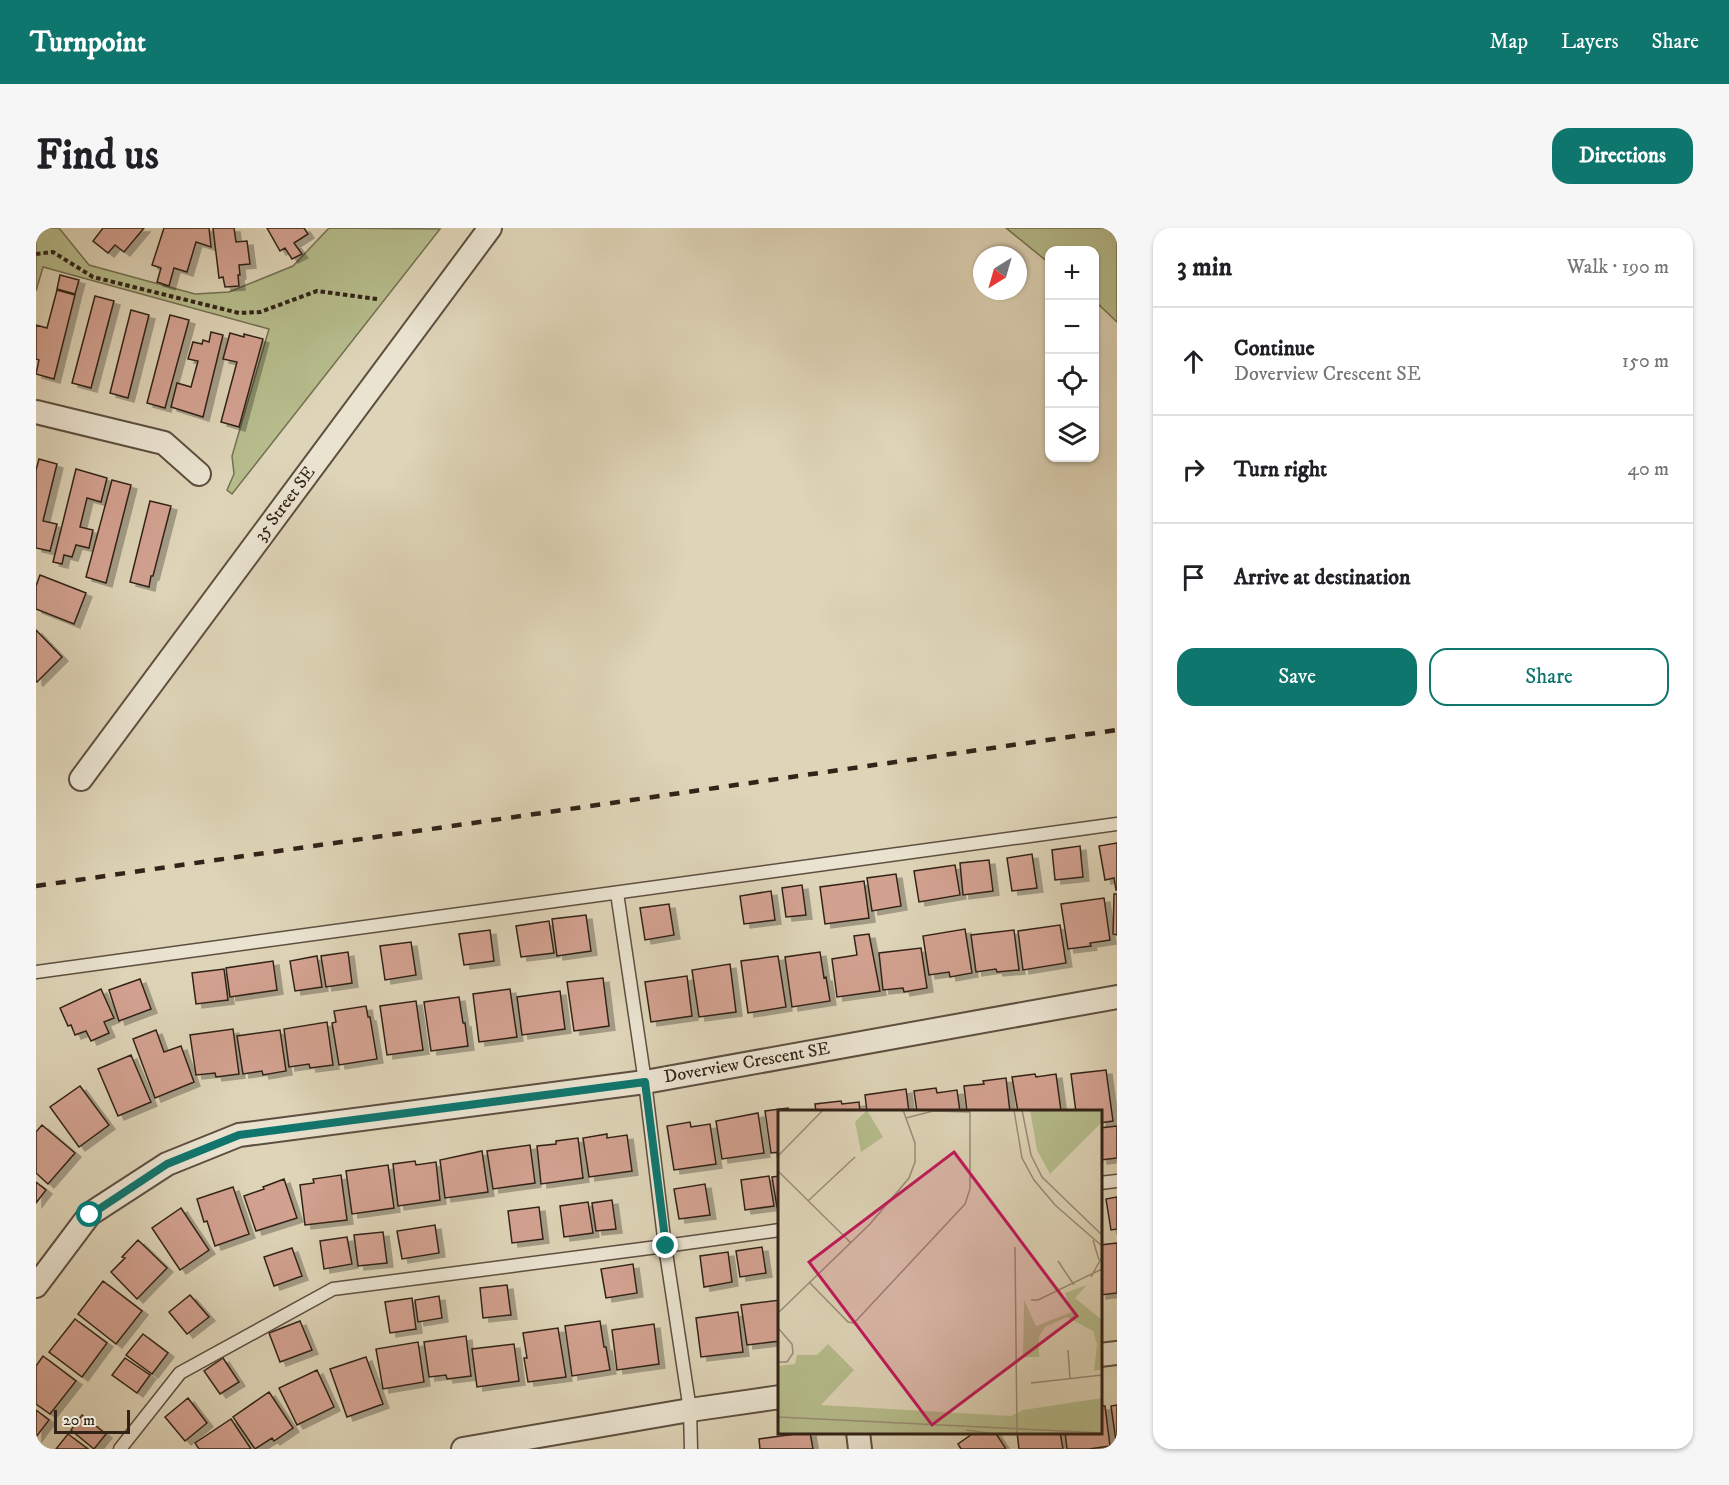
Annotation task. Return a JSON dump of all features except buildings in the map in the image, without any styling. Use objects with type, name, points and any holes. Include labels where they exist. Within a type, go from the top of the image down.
[{"type":"street","name":"35 Street SE","points":[[81,779],[490,228]]},
{"type":"street","points":[[36,412],[164,443],[199,474]]},
{"type":"street","name":"Doverview Crescent SE","points":[[36,1286],[90,1215],[167,1164],[239,1135],[645,1082],[1117,997]]},
{"type":"street","points":[[1102,1355],[1117,1353]]},
{"type":"street","points":[[463,1449],[778,1397]]},
{"type":"street","points":[[858,1434],[860,1449]]},
{"type":"lane","points":[[36,972],[1117,824]]},
{"type":"lane","points":[[617,893],[690,1410],[691,1449]]},
{"type":"lane","points":[[1102,1183],[1117,1181]]},
{"type":"lane","points":[[120,1449],[180,1373],[333,1289],[778,1230]]},
{"type":"path","points":[[36,254],[53,252],[93,277],[239,313],[260,312],[316,291],[377,299]]},
{"type":"green space","points":[[36,228],[59,228],[89,265],[195,294],[229,292],[293,266],[329,228],[440,229],[232,494],[227,490],[234,474],[232,456],[269,329],[43,267],[36,291]]},
{"type":"green space","points":[[1006,228],[1117,228],[1117,322],[1099,305],[1099,246],[1045,246],[1045,260]]},
{"type":"railway","points":[[36,886],[1117,730]]},
{"type":"route","points":[[90,1215],[167,1164],[239,1135],[645,1082],[666,1246]]}]
